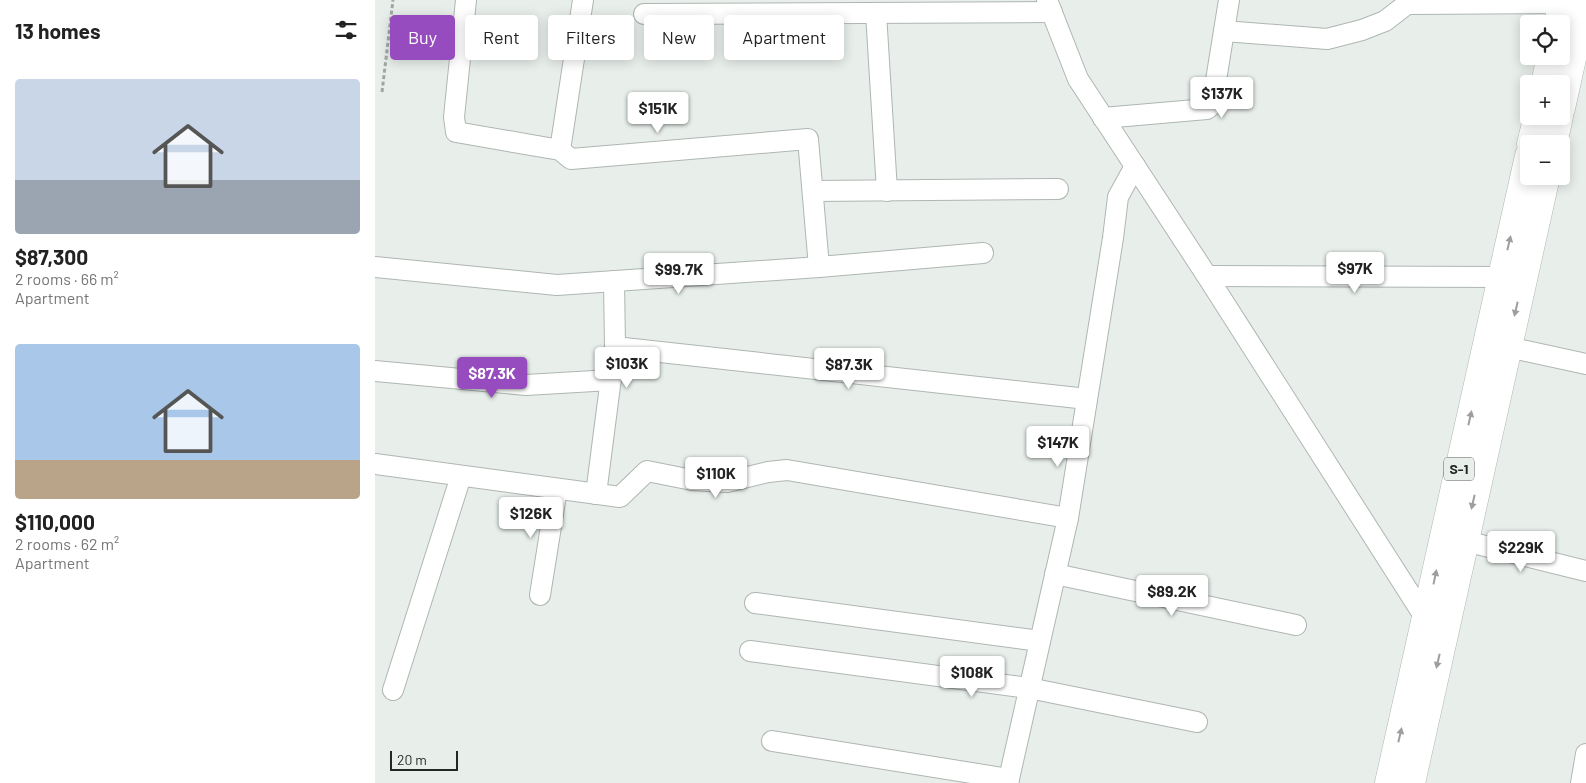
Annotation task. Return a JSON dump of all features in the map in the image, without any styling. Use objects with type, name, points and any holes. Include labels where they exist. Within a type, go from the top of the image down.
[{"type":"main road","points":[[1564,75],[1571,7]]},
{"type":"main road","name":"S-1","points":[[1389,783],[1523,185]]},
{"type":"main road","name":"S-1","points":[[1411,783],[1544,185]]},
{"type":"street","points":[[466,0],[454,117],[456,132],[560,150],[571,159],[808,139],[819,268]]},
{"type":"street","points":[[560,150],[583,0]]},
{"type":"street","points":[[1103,118],[1207,109],[1212,105],[1229,0]]},
{"type":"street","points":[[1224,31],[1327,39],[1362,30],[1385,21],[1407,4],[1571,7]]},
{"type":"street","points":[[644,14],[876,13],[1049,6],[1078,79],[1207,276],[1426,619]]},
{"type":"street","points":[[876,13],[887,191]]},
{"type":"street","points":[[772,741],[1008,781],[1068,518],[1118,197],[1135,166]]},
{"type":"street","points":[[813,191],[1058,189]]},
{"type":"street","points":[[375,267],[557,285],[819,268],[983,253]]},
{"type":"street","points":[[1207,276],[1502,277]]},
{"type":"street","points":[[596,494],[615,348],[614,281]]},
{"type":"street","points":[[1508,347],[1586,364]]},
{"type":"street","points":[[615,348],[1087,398]]},
{"type":"street","points":[[375,371],[526,385],[611,380]]},
{"type":"street","points":[[375,464],[620,497],[647,471],[692,480],[727,482],[768,472],[787,470],[1068,518]]},
{"type":"street","points":[[393,690],[461,476]]},
{"type":"street","points":[[540,595],[557,489]]},
{"type":"street","points":[[1465,541],[1586,571]]},
{"type":"street","points":[[1055,574],[1296,625]]},
{"type":"street","points":[[755,603],[1040,642]]},
{"type":"street","points":[[750,651],[1029,688],[1197,722]]},
{"type":"street","points":[[1581,783],[1586,754]]},
{"type":"path","points":[[382,92],[393,0]]}]
